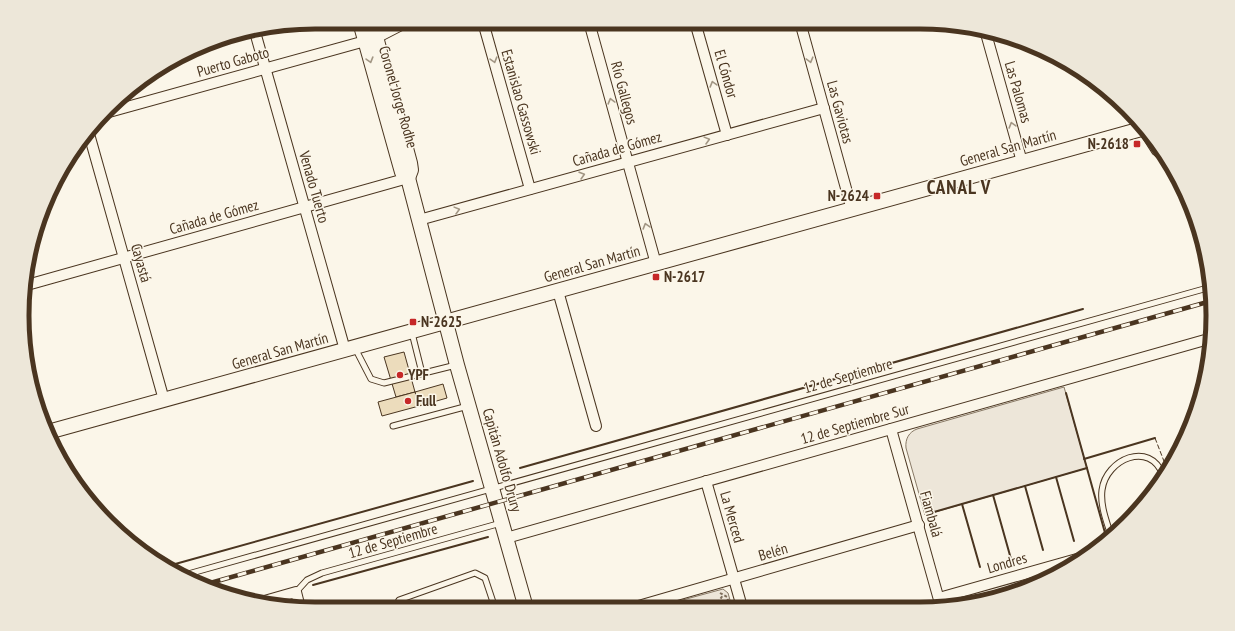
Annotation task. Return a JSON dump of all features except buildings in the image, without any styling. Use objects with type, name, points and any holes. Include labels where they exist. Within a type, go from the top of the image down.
[{"type":"main road","name":"Coronel Jorge Rodhe","points":[[365,29],[371,39]]},
{"type":"main road","name":"Coronel Jorge Rodhe","points":[[372,29],[371,39],[400,165],[402,172],[408,178],[446,322]]},
{"type":"main road","name":"General San Martín","points":[[54,430],[1138,130]]},
{"type":"main road","name":"Capitán Adolfo Drury","points":[[446,322],[468,406],[524,602]]},
{"type":"street","name":"Puerto Gaboto","points":[[116,110],[371,39],[392,29]]},
{"type":"street","name":"Estanislao Gassowski","points":[[485,29],[530,189]]},
{"type":"street","name":"Río Gallegos","points":[[591,29],[656,264]]},
{"type":"street","name":"El Cóndor","points":[[697,29],[727,135]]},
{"type":"street","name":"Las Gaviotas","points":[[802,29],[852,210]]},
{"type":"street","name":"Venado Tuerto","points":[[256,36],[304,207],[350,349]]},
{"type":"street","name":"Las Palomas","points":[[987,38],[1022,162]]},
{"type":"street","name":"Cañada de Gómez","points":[[419,220],[824,108]]},
{"type":"street","name":"Cayastá","points":[[90,138],[164,400]]},
{"type":"street","name":"Cañada de Gómez","points":[[31,284],[408,178]]},
{"type":"street","points":[[558,291],[596,426]]},
{"type":"street","name":"12 de Septiembre Sur","points":[[506,538],[1205,340]]},
{"type":"street","name":"Fiambalá","points":[[891,429],[940,601]]},
{"type":"street","name":"La Merced","points":[[706,481],[741,602]]},
{"type":"street","name":"Belén","points":[[653,602],[918,525]]},
{"type":"street","name":"Londres","points":[[944,601],[1067,561]]},
{"type":"street","points":[[272,599],[296,592],[298,601]]},
{"type":"lane","name":"12 de Septiembre","points":[[191,573],[1205,288]]},
{"type":"lane","points":[[412,332],[422,373]]},
{"type":"lane","points":[[350,349],[371,379],[384,383],[457,365]]},
{"type":"lane","points":[[393,426],[468,406]]},
{"type":"lane","points":[[1109,530],[1104,510],[1102,491],[1104,482],[1112,468],[1126,458],[1141,457],[1155,462],[1161,470]]},
{"type":"lane","name":"12 de Septiembre","points":[[296,592],[307,580],[322,573],[502,522]]},
{"type":"lane","points":[[398,602],[399,600],[475,573],[485,578],[493,602]]},
{"type":"path","points":[[714,595],[721,593],[727,597],[728,602]]},
{"type":"path","points":[[718,602],[723,594]]},
{"type":"shaded area","points":[[1064,387],[1087,468],[925,515],[906,448],[907,439],[912,432],[917,429]]},
{"type":"shaded area","points":[[723,589],[728,593],[731,602],[675,602]]},
{"type":"railway","points":[[212,582],[1205,303]]},
{"type":"fence","points":[[1155,438],[1165,464]]},
{"type":"wall","points":[[520,468],[1083,309]]},
{"type":"wall","points":[[1066,393],[1105,533]]},
{"type":"wall","points":[[1084,459],[1155,438]]},
{"type":"wall","points":[[934,512],[1087,468]]},
{"type":"wall","points":[[1056,477],[1074,541]]},
{"type":"wall","points":[[173,565],[473,481]]},
{"type":"wall","points":[[1025,486],[1043,550]]},
{"type":"wall","points":[[993,495],[1011,559]]},
{"type":"wall","points":[[962,504],[980,567]]},
{"type":"wall","points":[[313,585],[488,537]]},
{"type":"place","name":"N-2618","points":[[1137,144]]},
{"type":"place","name":"N-2624","points":[[877,196]]},
{"type":"place","name":"N-2617","points":[[656,277]]},
{"type":"place","name":"N-2625","points":[[413,322]]},
{"type":"place","name":"YPF","points":[[400,375]]},
{"type":"place","name":"Full","points":[[408,401]]},
{"type":"district","name":"CANAL V","points":[[959,187]]}]
